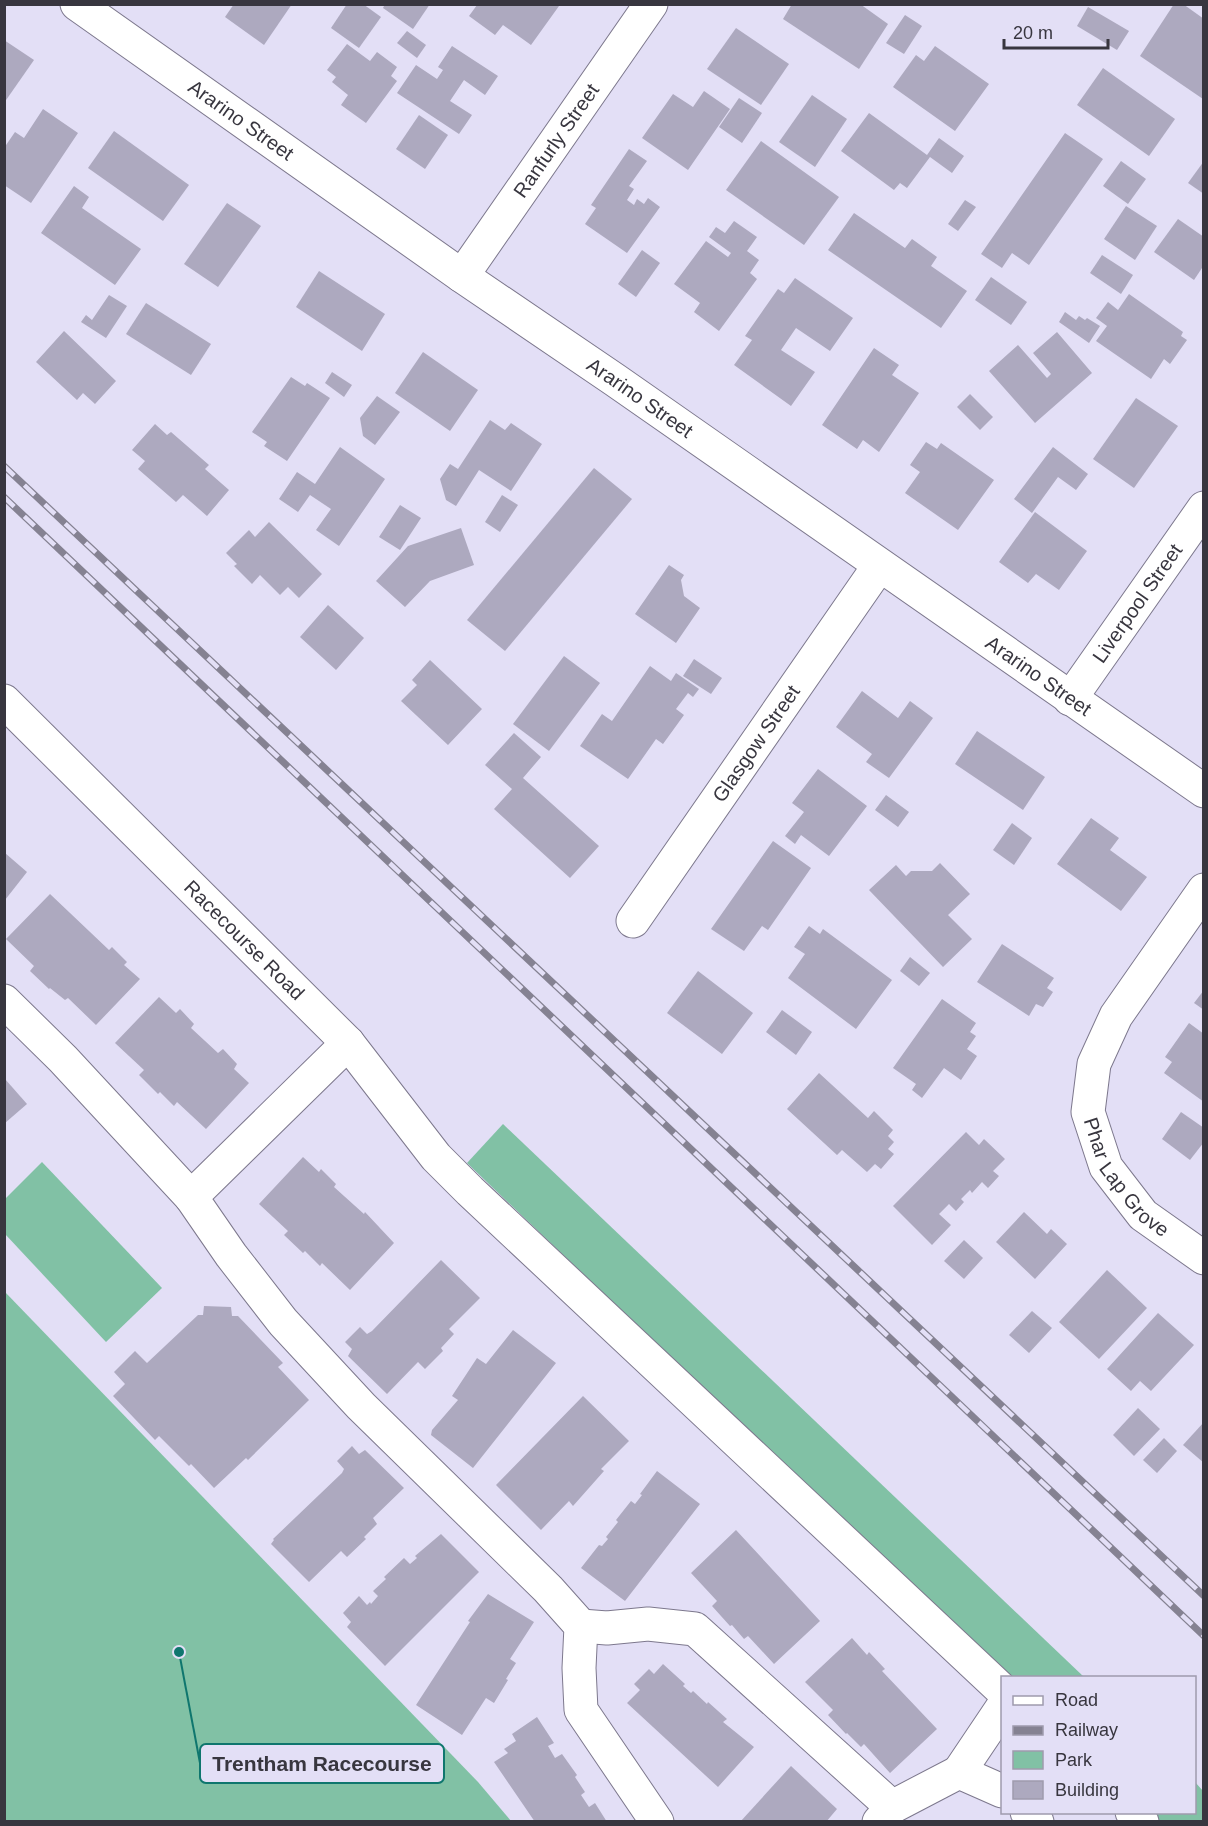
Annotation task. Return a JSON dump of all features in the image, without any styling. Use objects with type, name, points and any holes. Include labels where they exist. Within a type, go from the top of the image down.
[{"type":"street","name":"Ararino Street","points":[[77,4],[462,276],[615,380],[1203,791]]},
{"type":"street","name":"Ranfurly Street","points":[[462,276],[651,4]]},
{"type":"street","name":"Liverpool Street","points":[[1070,699],[1203,508]]},
{"type":"street","name":"Glasgow Street","points":[[633,921],[879,566]]},
{"type":"street","name":"Racecourse Road","points":[[4,701],[348,1043],[436,1157],[470,1191],[1001,1689]]},
{"type":"street","name":"Phar Lap Grove","points":[[1203,890],[1116,1016],[1094,1064],[1088,1112],[1106,1167],[1143,1215],[1203,1258]]},
{"type":"street","points":[[4,1001],[63,1059],[191,1197],[231,1256],[283,1322],[362,1406],[548,1589],[580,1626],[581,1710],[657,1821]]},
{"type":"street","points":[[191,1197],[348,1043]]},
{"type":"street","points":[[580,1626],[608,1628],[648,1624],[695,1629],[886,1814],[959,1772],[1001,1709]]},
{"type":"street","points":[[959,1772],[1001,1791]]},
{"type":"green space","points":[[503,1124],[1083,1676],[1003,1676],[467,1163]]},
{"type":"green space","points":[[42,1162],[162,1288],[106,1342],[5,1234],[5,1199]]},
{"type":"green space","points":[[5,1292],[478,1782],[511,1821],[5,1821]]},
{"type":"green space","points":[[1196,1783],[1203,1791],[1203,1821],[1154,1821],[1146,1814],[1196,1814]]},
{"type":"building","points":[[234,4],[292,4],[264,45],[225,17]]},
{"type":"building","points":[[347,4],[363,4],[381,17],[359,48],[331,28]]},
{"type":"building","points":[[385,4],[430,4],[413,29],[383,8]]},
{"type":"building","points":[[792,4],[860,4],[888,24],[859,69],[783,19]]},
{"type":"building","points":[[1174,4],[1183,4],[1204,19],[1203,99],[1140,56]]},
{"type":"building","points":[[477,5],[559,6],[531,45],[503,25],[495,35],[469,16]]},
{"type":"building","points":[[1088,7],[1129,31],[1117,50],[1077,26]]},
{"type":"building","points":[[905,15],[922,26],[904,54],[886,43]]},
{"type":"building","points":[[736,28],[789,64],[761,105],[707,69]]},
{"type":"building","points":[[407,31],[426,45],[417,58],[397,43]]},
{"type":"building","points":[[4,40],[34,60],[4,103]]},
{"type":"building","points":[[347,44],[370,61],[377,52],[397,67],[391,76],[397,81],[366,123],[341,105],[348,95],[332,82],[336,77],[327,70]]},
{"type":"building","points":[[452,46],[498,76],[485,95],[464,80],[450,101],[472,115],[459,134],[397,93],[416,65],[437,79],[443,70],[438,67]]},
{"type":"building","points":[[935,46],[989,84],[955,131],[893,87],[916,55],[924,61]]},
{"type":"building","points":[[1103,68],[1175,119],[1149,156],[1077,105]]},
{"type":"building","points":[[704,91],[730,109],[688,170],[642,138],[673,94],[693,107]]},
{"type":"building","points":[[812,95],[847,119],[815,167],[779,142]]},
{"type":"building","points":[[739,98],[762,113],[742,143],[719,127]]},
{"type":"building","points":[[43,109],[78,133],[31,203],[4,185],[4,148],[15,132],[24,138]]},
{"type":"building","points":[[869,113],[927,155],[939,138],[964,156],[952,173],[930,157],[907,188],[900,183],[894,190],[841,151]]},
{"type":"building","points":[[419,115],[448,135],[425,169],[396,149]]},
{"type":"building","points":[[114,131],[189,185],[163,221],[88,168]]},
{"type":"building","points":[[1065,133],[1103,159],[1029,265],[1012,253],[1002,268],[981,254]]},
{"type":"building","points":[[761,141],[839,197],[804,245],[726,190]]},
{"type":"building","points":[[629,149],[647,161],[629,186],[634,189],[627,200],[634,205],[637,199],[644,204],[648,198],[660,207],[627,253],[585,224],[596,208],[591,205]]},
{"type":"building","points":[[1121,161],[1146,179],[1128,204],[1103,186]]},
{"type":"building","points":[[1204,161],[1204,194],[1188,183]]},
{"type":"building","points":[[74,186],[89,197],[82,208],[141,249],[115,285],[41,233]]},
{"type":"building","points":[[965,200],[976,207],[958,231],[948,224]]},
{"type":"building","points":[[227,203],[261,226],[218,287],[184,264]]},
{"type":"building","points":[[1126,206],[1157,226],[1135,260],[1104,239]]},
{"type":"building","points":[[854,213],[905,248],[912,239],[937,257],[931,266],[967,291],[941,328],[828,250]]},
{"type":"building","points":[[1178,219],[1204,237],[1204,265],[1194,280],[1154,252]]},
{"type":"building","points":[[734,221],[757,237],[747,251],[759,260],[750,273],[757,279],[719,331],[694,312],[700,303],[674,284],[706,241],[728,257],[731,253],[709,237],[716,227],[725,233]]},
{"type":"building","points":[[642,250],[660,263],[636,297],[618,284]]},
{"type":"building","points":[[1102,255],[1133,275],[1121,294],[1090,273]]},
{"type":"building","points":[[319,271],[385,314],[362,351],[296,307]]},
{"type":"building","points":[[991,277],[1027,302],[1011,325],[975,300]]},
{"type":"building","points":[[795,278],[853,318],[830,351],[796,328],[781,350],[815,372],[791,406],[734,365],[752,340],[745,336],[778,289],[784,293]]},
{"type":"building","points":[[1129,294],[1183,332],[1181,336],[1187,340],[1170,364],[1164,359],[1151,379],[1096,341],[1107,326],[1096,318],[1108,302],[1118,310]]},
{"type":"building","points":[[109,295],[127,306],[106,338],[81,322],[86,315],[92,320]]},
{"type":"building","points":[[146,303],[211,344],[191,375],[126,334]]},
{"type":"building","points":[[1065,312],[1076,320],[1079,316],[1085,320],[1087,318],[1100,326],[1089,343],[1059,322]]},
{"type":"building","points":[[64,331],[116,381],[95,404],[83,393],[77,400],[36,362]]},
{"type":"building","points":[[1057,332],[1092,373],[1035,423],[989,371],[1018,345],[1047,378],[1051,374],[1033,353]]},
{"type":"building","points":[[874,348],[899,365],[892,375],[919,393],[879,452],[863,440],[857,449],[822,425]]},
{"type":"building","points":[[423,352],[478,390],[450,431],[395,393]]},
{"type":"building","points":[[332,372],[352,385],[344,397],[325,383]]},
{"type":"building","points":[[291,377],[305,386],[307,383],[330,398],[287,461],[264,446],[267,442],[252,432]]},
{"type":"building","points":[[970,394],[993,417],[980,430],[957,407]]},
{"type":"building","points":[[377,396],[400,412],[375,445],[363,436],[360,418]]},
{"type":"building","points":[[1136,398],[1178,426],[1134,488],[1093,459]]},
{"type":"building","points":[[490,420],[505,430],[511,423],[542,444],[511,491],[479,470],[456,506],[446,500],[440,479],[450,464],[458,469]]},
{"type":"building","points":[[155,424],[167,435],[171,432],[209,465],[205,469],[229,490],[207,516],[183,495],[176,502],[138,469],[145,461],[132,450]]},
{"type":"building","points":[[926,442],[937,449],[941,443],[994,480],[958,530],[905,493],[920,472],[910,465]]},
{"type":"building","points":[[340,447],[385,479],[339,546],[316,530],[331,509],[310,495],[298,512],[279,499],[297,472],[315,484]]},
{"type":"building","points":[[1053,447],[1088,474],[1076,490],[1058,477],[1032,513],[1014,499]]},
{"type":"building","points":[[594,468],[632,499],[505,651],[467,620]]},
{"type":"building","points":[[502,495],[518,505],[500,532],[485,522]]},
{"type":"building","points":[[400,505],[421,518],[400,550],[379,537]]},
{"type":"building","points":[[1035,512],[1087,551],[1059,590],[1036,574],[1028,583],[999,562]]},
{"type":"building","points":[[269,522],[322,574],[299,598],[288,587],[280,595],[260,575],[252,584],[234,566],[237,564],[226,553],[249,530],[255,537]]},
{"type":"building","points":[[461,528],[474,565],[430,581],[405,607],[376,581],[408,546]]},
{"type":"building","points":[[669,565],[684,575],[681,580],[684,596],[700,608],[676,643],[635,614]]},
{"type":"building","points":[[328,605],[364,638],[336,670],[300,637]]},
{"type":"building","points":[[564,656],[600,683],[549,751],[513,724]]},
{"type":"building","points":[[694,659],[722,678],[711,694],[683,676]]},
{"type":"building","points":[[430,660],[482,709],[448,745],[401,701],[417,685],[412,680]]},
{"type":"building","points":[[650,666],[671,681],[676,673],[699,689],[693,697],[688,693],[676,709],[684,715],[663,744],[656,739],[628,779],[580,746],[602,714],[612,721]]},
{"type":"building","points":[[862,691],[898,718],[910,701],[933,718],[889,778],[866,762],[872,754],[836,727]]},
{"type":"building","points":[[977,731],[1045,777],[1023,810],[955,764]]},
{"type":"building","points":[[514,733],[541,757],[523,778],[599,846],[570,878],[494,809],[512,789],[485,765]]},
{"type":"building","points":[[818,769],[867,806],[829,856],[801,835],[795,844],[785,836],[804,812],[792,803]]},
{"type":"building","points":[[886,795],[909,812],[898,827],[875,810]]},
{"type":"building","points":[[1091,818],[1119,838],[1110,850],[1147,877],[1121,911],[1057,864]]},
{"type":"building","points":[[1012,823],[1032,838],[1014,865],[993,850]]},
{"type":"building","points":[[773,841],[811,868],[768,930],[762,926],[744,951],[711,929]]},
{"type":"building","points":[[5,853],[27,872],[5,900]]},
{"type":"building","points":[[940,863],[970,894],[948,915],[972,939],[943,967],[869,890],[896,865],[906,876],[911,871],[932,871]]},
{"type":"building","points":[[50,894],[109,950],[112,947],[127,962],[124,965],[140,979],[96,1025],[68,998],[65,1000],[49,989],[30,971],[34,966],[6,939]]},
{"type":"building","points":[[809,926],[820,934],[823,929],[892,980],[856,1029],[788,978],[805,954],[794,947]]},
{"type":"building","points":[[1002,944],[1054,978],[1047,988],[1053,992],[1043,1007],[1036,1004],[1029,1016],[977,982]]},
{"type":"building","points":[[910,957],[930,973],[919,986],[900,971]]},
{"type":"building","points":[[698,971],[753,1013],[722,1054],[667,1013]]},
{"type":"building","points":[[1204,990],[1204,1010],[1194,1003]]},
{"type":"building","points":[[159,997],[176,1013],[180,1009],[194,1024],[191,1028],[218,1053],[223,1049],[237,1064],[234,1069],[249,1083],[206,1129],[177,1102],[174,1106],[160,1092],[158,1094],[139,1075],[144,1070],[115,1043]]},
{"type":"building","points":[[942,999],[976,1023],[970,1032],[976,1036],[967,1049],[977,1056],[961,1080],[944,1068],[922,1098],[912,1090],[916,1084],[893,1068]]},
{"type":"building","points":[[782,1010],[812,1032],[796,1055],[766,1032]]},
{"type":"building","points":[[1189,1023],[1204,1034],[1204,1102],[1164,1073],[1172,1062],[1165,1057]]},
{"type":"building","points":[[819,1073],[868,1118],[874,1111],[893,1130],[888,1136],[894,1142],[888,1149],[894,1154],[881,1169],[875,1164],[867,1172],[842,1150],[837,1155],[787,1109]]},
{"type":"building","points":[[5,1079],[27,1104],[5,1123]]},
{"type":"building","points":[[1181,1112],[1204,1128],[1204,1142],[1190,1160],[1162,1139]]},
{"type":"building","points":[[966,1132],[979,1145],[984,1139],[1005,1159],[993,1171],[999,1176],[988,1188],[982,1182],[972,1193],[970,1190],[961,1199],[964,1202],[956,1211],[949,1204],[939,1214],[951,1225],[932,1245],[893,1206]]},
{"type":"building","points":[[303,1157],[319,1172],[321,1169],[336,1184],[334,1187],[364,1214],[365,1212],[394,1243],[350,1290],[322,1263],[320,1266],[305,1251],[303,1253],[284,1235],[288,1231],[259,1204]]},
{"type":"building","points":[[1024,1212],[1047,1234],[1051,1229],[1067,1244],[1035,1279],[996,1242]]},
{"type":"building","points":[[964,1240],[983,1258],[964,1279],[944,1261]]},
{"type":"building","points":[[441,1260],[480,1298],[449,1329],[454,1334],[441,1348],[443,1351],[425,1369],[418,1362],[387,1394],[348,1356],[352,1349],[345,1342],[360,1327],[367,1334],[372,1331]]},
{"type":"building","points":[[1107,1270],[1147,1308],[1099,1359],[1059,1322]]},
{"type":"building","points":[[204,1306],[231,1307],[232,1316],[238,1316],[283,1363],[278,1367],[309,1400],[248,1460],[246,1458],[214,1488],[159,1436],[155,1440],[113,1396],[125,1384],[114,1372],[135,1351],[147,1363],[198,1315],[203,1315]]},
{"type":"building","points":[[1032,1311],[1052,1328],[1029,1353],[1009,1335]]},
{"type":"building","points":[[1158,1313],[1194,1345],[1151,1391],[1140,1381],[1131,1391],[1107,1369]]},
{"type":"building","points":[[513,1330],[556,1363],[473,1468],[431,1435],[432,1430],[458,1400],[452,1396],[477,1358],[486,1364]]},
{"type":"building","points":[[583,1396],[629,1441],[601,1469],[604,1471],[573,1506],[569,1501],[541,1530],[496,1485]]},
{"type":"building","points":[[1138,1408],[1160,1429],[1134,1456],[1113,1435]]},
{"type":"building","points":[[1204,1422],[1204,1463],[1183,1445]]},
{"type":"building","points":[[1164,1438],[1177,1451],[1157,1473],[1143,1460]]},
{"type":"building","points":[[352,1446],[359,1454],[365,1450],[404,1488],[373,1518],[377,1524],[364,1537],[366,1539],[347,1557],[341,1551],[309,1582],[271,1544],[273,1539],[342,1473],[344,1469],[337,1461]]},
{"type":"building","points":[[657,1471],[700,1504],[625,1601],[581,1568],[599,1545],[602,1546],[608,1539],[606,1537],[618,1522],[616,1520],[631,1501],[635,1504]]},
{"type":"building","points":[[736,1530],[820,1621],[774,1664],[748,1636],[744,1639],[732,1625],[730,1626],[712,1606],[717,1601],[691,1573]]},
{"type":"building","points":[[441,1534],[479,1572],[385,1666],[347,1627],[351,1622],[343,1613],[359,1596],[367,1605],[370,1602],[371,1604],[378,1596],[373,1591],[386,1579],[384,1577],[404,1558],[410,1564],[417,1558],[415,1556]]},
{"type":"building","points":[[488,1594],[534,1622],[510,1659],[516,1663],[494,1703],[486,1698],[462,1735],[416,1705],[470,1622],[468,1621]]},
{"type":"building","points":[[852,1638],[867,1655],[869,1652],[885,1669],[882,1671],[937,1729],[890,1773],[864,1744],[861,1747],[828,1715],[833,1710],[805,1682]]},
{"type":"building","points":[[663,1664],[685,1684],[683,1686],[691,1693],[693,1691],[707,1704],[708,1702],[727,1719],[723,1722],[754,1747],[718,1787],[627,1703],[640,1690],[634,1684],[649,1669],[654,1674]]},
{"type":"building","points":[[537,1717],[554,1743],[548,1746],[555,1758],[562,1754],[577,1775],[575,1777],[585,1792],[581,1795],[589,1807],[595,1803],[607,1822],[535,1822],[494,1762],[508,1753],[504,1749],[516,1741],[512,1734]]},
{"type":"building","points":[[791,1766],[837,1809],[826,1822],[740,1822]]},
{"type":"railway","points":[[4,466],[1204,1596]]},
{"type":"railway","points":[[4,497],[1204,1636]]},
{"type":"place","name":"Trentham Racecourse","points":[[179,1652]]}]
